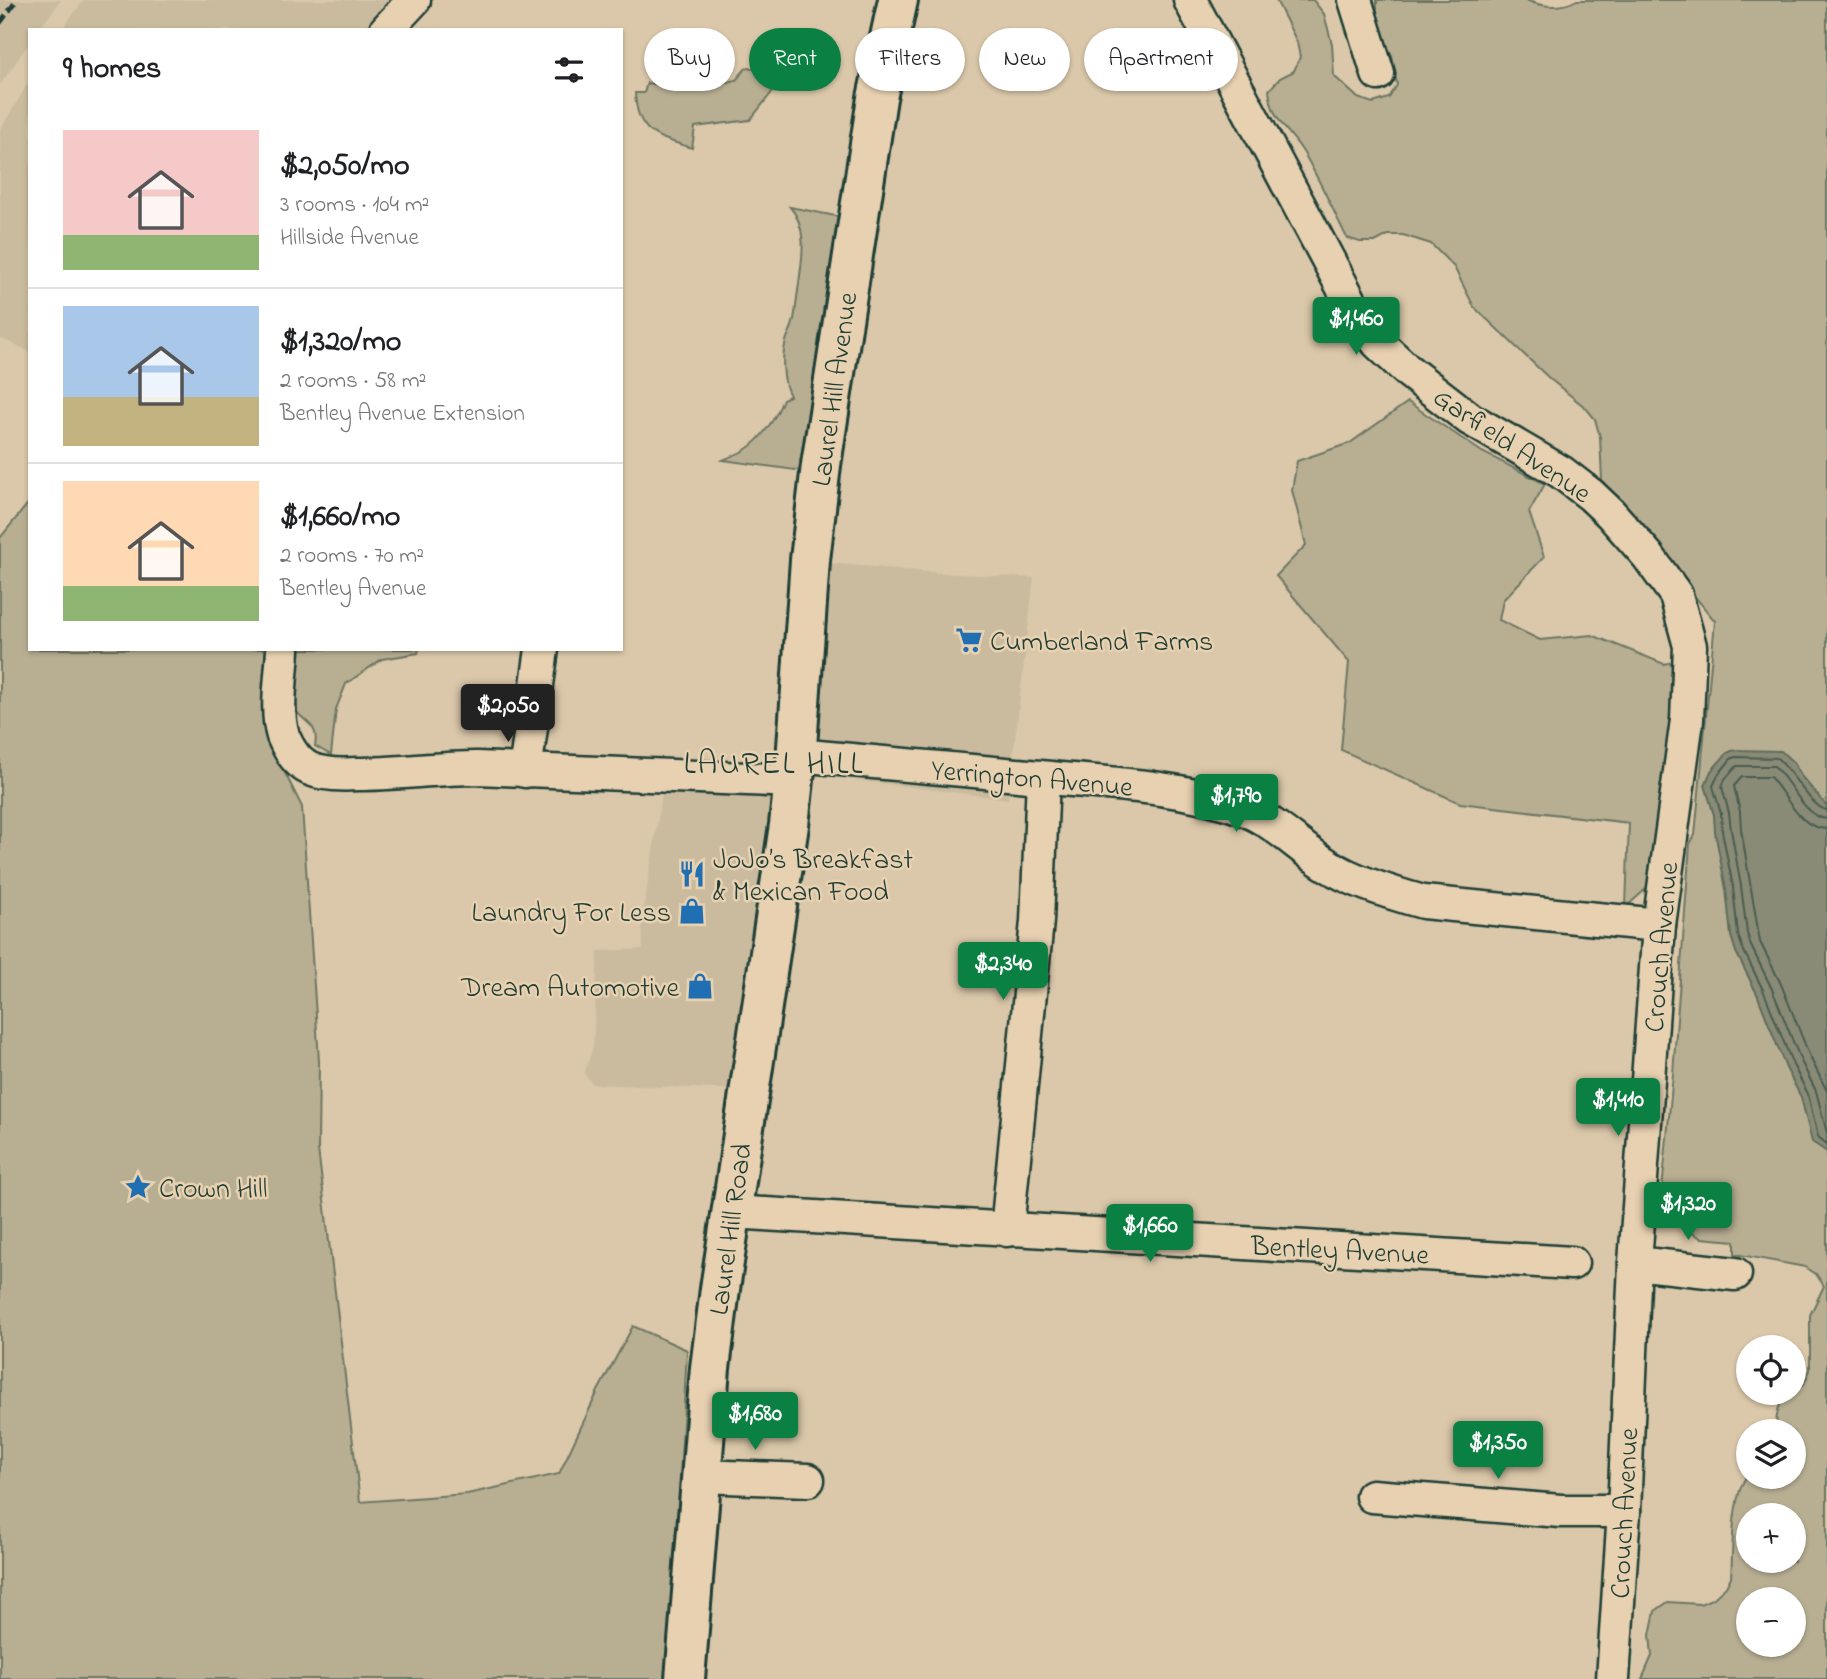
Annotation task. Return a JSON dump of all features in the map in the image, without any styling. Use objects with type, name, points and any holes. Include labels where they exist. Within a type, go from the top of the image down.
[{"type":"highway","name":"Laurel Hill Avenue","points":[[795,768],[810,560],[826,426],[877,98],[898,0]]},
{"type":"highway","name":"Laurel Hill Road","points":[[685,1679],[710,1368],[795,768]]},
{"type":"street","points":[[388,28],[414,0]]},
{"type":"street","name":"Garfield Avenue","points":[[1190,0],[1357,316],[1367,330],[1408,371],[1470,419],[1551,465],[1591,495],[1648,556],[1676,595]]},
{"type":"street","points":[[1355,0],[1378,74]]},
{"type":"street","name":"Crouch Avenue","points":[[1613,1679],[1624,1511],[1635,1263],[1659,925],[1687,720],[1690,646],[1676,595]]},
{"type":"street","name":"Yerrington Avenue","points":[[283,651],[280,705],[282,728],[290,749],[306,767],[320,772],[345,775],[458,768],[525,771],[795,768],[1043,778],[1167,790],[1230,804],[1269,821],[1337,872],[1423,902],[1659,925]]},
{"type":"street","points":[[525,771],[542,651]]},
{"type":"street","points":[[1007,1230],[1037,921],[1043,778]]},
{"type":"street","name":"Bentley Avenue","points":[[731,1212],[1572,1263]]},
{"type":"street","points":[[1635,1263],[1735,1274]]},
{"type":"street","points":[[701,1476],[808,1480]]},
{"type":"street","points":[[1372,1496],[1548,1511],[1624,1511]]},
{"type":"shaded area","points":[[0,0],[61,0],[40,28],[28,28],[28,45],[0,85]]},
{"type":"shaded area","points":[[84,0],[396,0],[367,28],[63,28]]},
{"type":"shaded area","points":[[1276,0],[1313,0],[1324,14],[1332,44],[1334,76],[1358,98],[1373,103],[1389,98],[1397,85],[1392,55],[1377,29],[1377,0],[1526,0],[1552,6],[1577,0],[1827,0],[1827,1679],[1642,1679],[1652,1656],[1650,1635],[1655,1611],[1668,1602],[1700,1604],[1714,1598],[1726,1587],[1731,1577],[1736,1509],[1736,1573],[1806,1573],[1806,1503],[1737,1503],[1740,1489],[1806,1489],[1806,1419],[1777,1419],[1777,1414],[1780,1405],[1806,1405],[1806,1379],[1810,1370],[1810,1315],[1824,1286],[1816,1274],[1805,1267],[1735,1254],[1735,1241],[1701,1238],[1675,1223],[1666,1211],[1667,1201],[1661,1201],[1690,844],[1695,835],[1715,621],[1602,480],[1600,437],[1595,419],[1474,307],[1454,267],[1431,244],[1403,235],[1388,235],[1375,242],[1360,242],[1347,238],[1311,165],[1278,118],[1271,101],[1269,90],[1280,78],[1294,71],[1300,57],[1297,42]]},
{"type":"shaded area","points":[[749,68],[749,91],[773,91],[750,120],[695,127],[692,148],[660,137],[645,126],[640,118],[635,93],[735,91],[735,80]]},
{"type":"shaded area","points":[[28,83],[28,351],[0,338],[0,130]]},
{"type":"shaded area","points":[[790,207],[846,218],[802,471],[723,460],[745,450],[757,440],[772,421],[783,399],[790,396],[784,376],[784,352],[795,315],[803,247],[800,226]]},
{"type":"shaded area","points":[[1408,402],[1482,452],[1545,484],[1529,512],[1544,557],[1503,600],[1499,620],[1540,640],[1592,635],[1664,664],[1677,661],[1661,812],[1647,888],[1626,907],[1629,823],[1460,803],[1341,750],[1349,662],[1276,576],[1306,545],[1292,490],[1297,461],[1350,443]]},
{"type":"shaded area","points":[[28,503],[28,651],[274,651],[264,731],[302,807],[319,1061],[318,1149],[360,1502],[467,1494],[559,1474],[598,1391],[633,1326],[687,1350],[669,1679],[0,1679],[0,538]]},
{"type":"shaded area","points":[[828,563],[1034,578],[1008,799],[813,775]]},
{"type":"shaded area","points":[[291,651],[418,651],[382,659],[346,684],[336,709],[331,755],[315,746],[315,732],[292,705]]},
{"type":"shaded area","points":[[663,787],[778,796],[738,1090],[593,1084],[584,1074],[593,1047],[598,951],[643,949],[642,920]]},
{"type":"water","points":[[1734,750],[1781,751],[1794,763],[1801,776],[1827,806],[1827,1152],[1812,1142],[1801,1097],[1786,1068],[1731,936],[1714,815],[1705,785],[1711,771],[1727,753]]},
{"type":"railway","points":[[0,23],[17,0]]},
{"type":"place","name":"Cumberland Farms","points":[[969,640]]},
{"type":"place","name":"JoJo’s Breakfast & Mexican Food","points":[[692,874]]},
{"type":"place","name":"Laundry For Less","points":[[692,911]]},
{"type":"place","name":"Dream Automotive","points":[[700,986]]},
{"type":"place","name":"Crown Hill","points":[[138,1187]]},
{"type":"district","name":"LAUREL HILL","points":[[774,762]]}]
